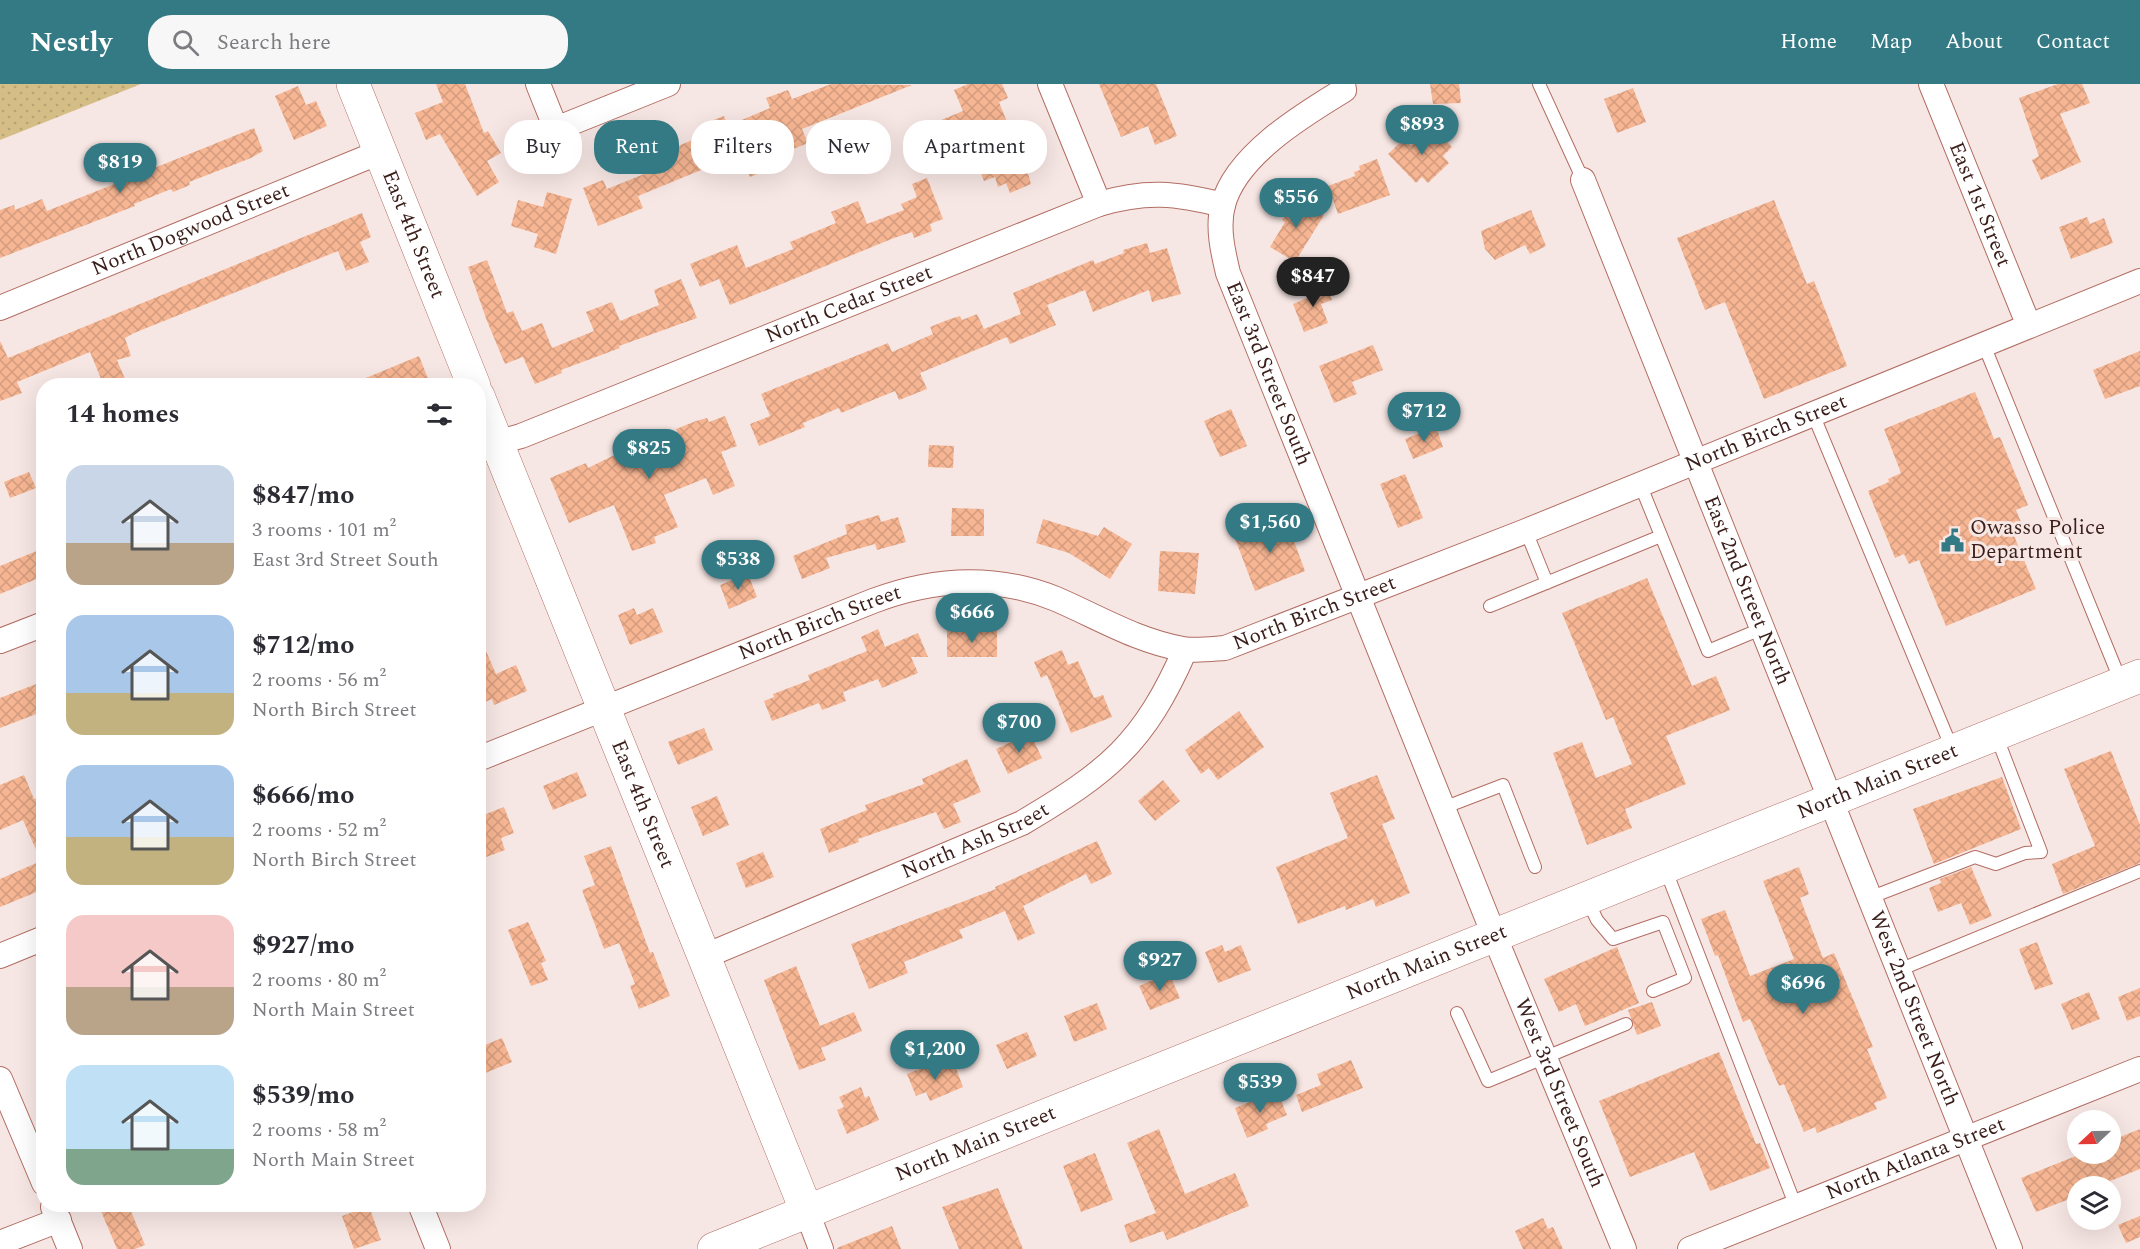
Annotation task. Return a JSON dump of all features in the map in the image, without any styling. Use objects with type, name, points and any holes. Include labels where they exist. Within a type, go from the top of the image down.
[{"type":"main road","name":"East 4th Street","points":[[352,84],[471,378]]},
{"type":"main road","name":"East 4th Street","points":[[488,446],[603,708],[807,1212]]},
{"type":"main road","name":"North Main Street","points":[[714,1249],[2131,680]]},
{"type":"street","points":[[538,84],[556,129],[668,84]]},
{"type":"street","points":[[1050,84],[1099,204]]},
{"type":"street","name":"East 3rd Street South","points":[[1343,84],[1344,90],[1307,112],[1252,159],[1236,176],[1223,205],[1222,248],[1228,273],[1494,935]]},
{"type":"street","name":"East 1st Street","points":[[1930,84],[2029,326]]},
{"type":"street","name":"North Dogwood Street","points":[[0,308],[380,152]]},
{"type":"street","name":"East 2nd Street North","points":[[1583,180],[1830,801]]},
{"type":"street","name":"North Cedar Street","points":[[488,446],[532,432],[1099,204],[1142,194],[1168,193],[1223,205]]},
{"type":"street","name":"North Birch Street","points":[[486,756],[873,601],[901,591],[936,583],[963,580],[1023,588],[1056,600],[1095,620],[1140,638],[1185,650],[1225,648],[1526,531],[2140,281]]},
{"type":"street","points":[[0,641],[36,627]]},
{"type":"street","name":"North Ash Street","points":[[703,957],[1013,828],[1061,800],[1094,778],[1124,752],[1149,721],[1185,650]]},
{"type":"street","name":"West 2nd Street North","points":[[1830,801],[2010,1249]]},
{"type":"street","name":"West 3rd Street South","points":[[1494,935],[1624,1249]]},
{"type":"street","points":[[0,956],[36,941]]},
{"type":"street","name":"North Atlanta Street","points":[[1690,1249],[2140,1069]]},
{"type":"street","points":[[0,1079],[36,1164]]},
{"type":"street","points":[[0,1243],[56,1212],[70,1249]]},
{"type":"street","points":[[423,1212],[438,1249]]},
{"type":"street","points":[[807,1212],[821,1249]]},
{"type":"lane","points":[[1539,84],[1583,180]]},
{"type":"lane","points":[[1984,345],[2131,680]]},
{"type":"lane","points":[[1813,414],[1953,752]]},
{"type":"lane","points":[[1640,484],[1708,651],[1761,629]]},
{"type":"lane","points":[[1526,531],[1547,583]]},
{"type":"lane","points":[[1490,606],[1661,536]]},
{"type":"lane","points":[[1869,898],[1975,857],[1996,864],[2025,853],[2041,852],[1996,734]]},
{"type":"lane","points":[[1443,808],[1503,784],[1535,867]]},
{"type":"lane","points":[[1664,867],[1796,1207]]},
{"type":"lane","points":[[1899,970],[2140,871]]},
{"type":"lane","points":[[1586,898],[1597,920],[1613,939],[1663,921],[1685,978],[1653,991]]},
{"type":"lane","points":[[1457,1012],[1488,1081],[1626,1023]]},
{"type":"shaded area","points":[[0,84],[141,84],[0,140]]},
{"type":"building","points":[[436,84],[465,84],[484,133],[488,131],[501,153],[487,161],[499,182],[477,196],[440,134],[426,140],[415,113],[443,102]]},
{"type":"building","points":[[831,84],[912,85],[824,120],[806,120],[806,127],[802,129],[806,144],[794,149],[794,120],[742,120],[770,108],[766,98],[788,90],[792,99]]},
{"type":"building","points":[[968,84],[1002,84],[1008,98],[999,102],[1006,120],[941,120],[963,111],[954,90]]},
{"type":"building","points":[[1099,84],[1156,84],[1177,136],[1155,145],[1148,126],[1121,137]]},
{"type":"building","points":[[1430,84],[1459,84],[1461,103],[1433,104]]},
{"type":"building","points":[[2058,84],[2082,84],[2090,103],[2060,114],[2081,162],[2041,180],[2032,160],[2039,156],[2019,98]]},
{"type":"building","points":[[298,86],[306,105],[316,101],[327,126],[294,140],[275,96]]},
{"type":"building","points":[[1633,88],[1646,122],[1617,133],[1604,99]]},
{"type":"building","points":[[724,116],[726,120],[714,120]]},
{"type":"building","points":[[1431,126],[1452,147],[1443,156],[1449,163],[1428,183],[1422,177],[1416,183],[1388,154],[1404,139],[1411,146]]},
{"type":"building","points":[[254,128],[263,151],[251,158],[189,182],[190,185],[173,192],[171,189],[134,204],[135,206],[0,258],[0,210],[14,205],[15,210],[42,199],[47,211]]},
{"type":"building","points":[[691,141],[691,174],[638,196],[643,208],[598,226],[583,188],[603,180],[607,189],[644,174],[679,174],[679,146]]},
{"type":"building","points":[[1377,159],[1390,195],[1338,214],[1328,186],[1355,176],[1354,172],[1360,170],[1359,166]]},
{"type":"building","points":[[981,174],[1028,174],[1031,184],[1010,193],[1006,183],[998,187],[995,177],[984,181]]},
{"type":"building","points":[[927,178],[943,219],[930,224],[932,231],[914,238],[912,232],[894,238],[730,305],[719,279],[700,287],[690,264],[737,245],[746,268],[793,249],[790,242],[836,223],[831,212],[858,201],[867,224],[904,210],[901,204],[917,197],[912,184]]},
{"type":"building","points":[[547,192],[572,199],[556,254],[534,247],[538,234],[511,226],[518,200],[543,207]]},
{"type":"building","points":[[1293,196],[1324,215],[1295,262],[1270,247],[1285,222],[1282,220],[1286,215],[1282,213]]},
{"type":"building","points":[[1774,200],[1807,284],[1814,281],[1847,366],[1764,399],[1725,302],[1705,310],[1677,238]]},
{"type":"building","points":[[1531,210],[1546,246],[1530,254],[1525,245],[1495,260],[1485,249],[1481,231]]},
{"type":"building","points":[[362,213],[371,237],[360,242],[369,262],[346,271],[338,251],[125,338],[131,356],[117,360],[125,378],[101,378],[90,352],[17,382],[22,393],[0,401],[0,341],[8,358]]},
{"type":"building","points":[[2087,217],[2090,224],[2104,218],[2113,243],[2071,259],[2059,227]]},
{"type":"building","points":[[1147,243],[1150,253],[1167,248],[1181,294],[1152,302],[1149,290],[1093,312],[1085,290],[1047,305],[1056,325],[1010,344],[1007,337],[920,373],[927,389],[899,400],[895,391],[841,413],[839,408],[803,423],[805,427],[759,446],[750,424],[770,416],[761,394],[888,343],[892,352],[933,334],[930,327],[960,316],[962,320],[977,314],[984,329],[1021,314],[1013,293],[1093,260],[1095,264],[1124,253],[1123,250]]},
{"type":"building","points":[[487,260],[507,313],[513,311],[522,331],[542,323],[552,348],[594,331],[586,312],[612,302],[620,321],[659,305],[654,290],[681,279],[697,318],[619,346],[620,348],[561,370],[562,373],[535,384],[523,357],[505,364],[487,321],[468,267]]},
{"type":"building","points":[[1325,281],[1332,300],[1321,304],[1328,323],[1304,332],[1293,304],[1312,296],[1309,288]]},
{"type":"building","points":[[1373,345],[1383,370],[1352,382],[1357,394],[1334,403],[1319,366]]},
{"type":"building","points":[[2140,351],[2140,386],[2105,399],[2093,370]]},
{"type":"building","points":[[419,356],[428,378],[366,378]]},
{"type":"building","name":"Owasso Police Department","points":[[1975,392],[1994,439],[2000,437],[2028,505],[2016,510],[2021,522],[2010,526],[2036,589],[1946,626],[1919,560],[1909,564],[1904,554],[1895,558],[1868,491],[1889,482],[1888,479],[1901,473],[1884,429]]},
{"type":"building","points":[[1231,409],[1247,446],[1220,457],[1204,421]]},
{"type":"building","points":[[725,416],[737,446],[721,452],[735,486],[713,495],[706,478],[664,495],[678,527],[654,537],[656,543],[632,551],[614,505],[569,523],[550,478],[586,463],[588,468],[639,443],[643,451],[679,436],[676,429],[707,418],[709,422]]},
{"type":"building","points":[[1436,427],[1443,447],[1413,459],[1405,439]]},
{"type":"building","points":[[929,445],[954,446],[953,468],[928,467]]},
{"type":"building","points":[[29,472],[36,488],[10,498],[4,482]]},
{"type":"building","points":[[1405,474],[1423,518],[1398,528],[1380,484]]},
{"type":"building","points":[[952,508],[984,509],[984,536],[951,536]]},
{"type":"building","points":[[879,515],[881,522],[898,517],[906,542],[877,550],[875,544],[826,558],[830,568],[802,579],[793,556],[847,534],[845,525]]},
{"type":"building","points":[[1285,517],[1305,571],[1255,591],[1234,536]]},
{"type":"building","points":[[1043,519],[1098,536],[1104,527],[1132,544],[1110,579],[1069,553],[1036,543]]},
{"type":"building","points":[[36,551],[36,579],[0,594],[0,566]]},
{"type":"building","points":[[1160,551],[1199,553],[1195,594],[1158,591]]},
{"type":"building","points":[[748,574],[757,597],[729,609],[720,585]]},
{"type":"building","points":[[1647,578],[1692,686],[1716,676],[1730,710],[1666,736],[1686,784],[1625,809],[1632,828],[1587,845],[1553,753],[1582,742],[1596,778],[1632,764],[1613,717],[1606,720],[1562,613]]},
{"type":"building","points":[[634,608],[637,615],[653,608],[663,632],[630,645],[618,615]]},
{"type":"building","points":[[878,629],[885,647],[918,633],[928,657],[911,657],[918,673],[882,688],[878,679],[843,692],[846,701],[822,710],[819,703],[772,721],[764,701],[774,697],[773,694],[810,680],[808,675],[867,651],[861,637]]},
{"type":"building","points":[[947,630],[997,630],[997,657],[947,657]]},
{"type":"building","points":[[1062,650],[1068,665],[1078,661],[1094,698],[1103,695],[1112,717],[1071,733],[1047,675],[1041,678],[1034,662]]},
{"type":"building","points":[[486,651],[496,674],[516,665],[527,691],[494,705],[492,699],[486,702]]},
{"type":"building","points":[[36,684],[36,714],[0,728],[0,698]]},
{"type":"building","points":[[1239,711],[1264,747],[1218,780],[1209,768],[1201,774],[1185,750]]},
{"type":"building","points":[[704,728],[713,750],[678,765],[668,742]]},
{"type":"building","points":[[1030,733],[1042,758],[1008,774],[996,749]]},
{"type":"building","points":[[2111,751],[2140,825],[2140,863],[2063,894],[2052,864],[2095,846],[2064,769]]},
{"type":"building","points":[[967,759],[981,792],[953,804],[961,822],[944,829],[936,812],[858,839],[859,842],[829,853],[820,829],[867,810],[865,805],[924,784],[922,779]]},
{"type":"building","points":[[577,772],[587,796],[553,810],[543,786]]},
{"type":"building","points":[[24,775],[34,799],[36,798],[36,850],[23,820],[0,830],[0,785]]},
{"type":"building","points":[[1377,775],[1395,819],[1382,824],[1410,893],[1376,907],[1373,899],[1346,910],[1345,906],[1298,924],[1276,867],[1348,838],[1330,793]]},
{"type":"building","points":[[2002,777],[2021,829],[1934,864],[1913,809]]},
{"type":"building","points":[[1163,780],[1180,801],[1155,821],[1138,801]]},
{"type":"building","points":[[717,796],[729,825],[703,836],[691,807]]},
{"type":"building","points":[[504,807],[514,833],[501,838],[505,850],[486,857],[486,814]]},
{"type":"building","points":[[1097,841],[1112,874],[1091,884],[1086,874],[1023,906],[1035,933],[1018,941],[1005,911],[959,930],[963,938],[904,962],[908,973],[869,989],[851,944],[996,889],[995,887]]},
{"type":"building","points":[[611,846],[650,953],[653,952],[670,996],[639,1009],[630,986],[635,984],[619,943],[604,949],[582,890],[595,885],[584,856]]},
{"type":"building","points":[[763,852],[774,877],[746,888],[736,863]]},
{"type":"building","points":[[36,863],[36,892],[0,907],[0,879]]},
{"type":"building","points":[[1799,867],[1809,894],[1800,898],[1823,958],[1834,953],[1873,1047],[1867,1049],[1887,1098],[1874,1103],[1877,1109],[1817,1133],[1815,1127],[1804,1132],[1784,1084],[1779,1086],[1750,1019],[1743,1022],[1718,955],[1715,956],[1701,919],[1725,910],[1750,976],[1794,959],[1763,881]]},
{"type":"building","points":[[1971,867],[1992,916],[1970,925],[1961,903],[1938,912],[1929,888],[1941,883],[1940,879]]},
{"type":"building","points":[[528,922],[546,961],[541,963],[548,980],[531,986],[508,930]]},
{"type":"building","points":[[2037,942],[2053,984],[2035,990],[2019,949]]},
{"type":"building","points":[[1222,945],[1225,952],[1241,945],[1251,970],[1218,983],[1205,952]]},
{"type":"building","points":[[1617,947],[1639,1003],[1585,1026],[1576,1004],[1559,1012],[1544,979]]},
{"type":"building","points":[[796,966],[820,1026],[854,1012],[862,1031],[821,1048],[826,1060],[799,1070],[764,980]]},
{"type":"building","points":[[1169,973],[1180,998],[1150,1010],[1139,986]]},
{"type":"building","points":[[2140,988],[2140,1016],[2127,1021],[2118,997]]},
{"type":"building","points":[[2089,992],[2100,1019],[2072,1030],[2061,1004]]},
{"type":"building","points":[[1652,1002],[1661,1026],[1637,1035],[1628,1010]]},
{"type":"building","points":[[1097,1003],[1107,1029],[1074,1042],[1064,1016]]},
{"type":"building","points":[[1027,1032],[1037,1056],[1007,1069],[996,1045]]},
{"type":"building","points":[[502,1038],[512,1062],[486,1073],[486,1045]]},
{"type":"building","points":[[1719,1052],[1756,1144],[1760,1143],[1770,1168],[1710,1191],[1694,1152],[1630,1177],[1599,1101]]},
{"type":"building","points":[[1351,1060],[1363,1088],[1302,1112],[1296,1095],[1321,1085],[1317,1074]]},
{"type":"building","points":[[954,1063],[963,1087],[930,1101],[926,1092],[916,1096],[907,1074],[930,1065],[932,1072]]},
{"type":"building","points":[[861,1087],[865,1098],[869,1096],[879,1120],[847,1134],[837,1110],[844,1107],[839,1097]]},
{"type":"building","points":[[1277,1091],[1287,1115],[1266,1124],[1268,1129],[1247,1138],[1235,1108]]},
{"type":"building","points":[[1159,1129],[1185,1194],[1235,1173],[1249,1206],[1167,1240],[1163,1231],[1130,1243],[1124,1225],[1156,1213],[1127,1143]]},
{"type":"building","points":[[2140,1129],[2140,1169],[2121,1177],[2067,1176],[2067,1200],[2036,1212],[2021,1178],[2067,1160],[2067,1164],[2121,1164],[2121,1137]]},
{"type":"building","points":[[1095,1153],[1113,1200],[1081,1212],[1063,1166]]},
{"type":"building","points":[[998,1188],[1023,1249],[959,1249],[942,1207]]},
{"type":"building","points":[[101,1212],[131,1212],[145,1245],[135,1249],[117,1249]]},
{"type":"building","points":[[353,1212],[371,1212],[381,1240],[354,1249],[342,1216]]},
{"type":"building","points":[[2140,1216],[2140,1237],[2126,1243],[2120,1230],[2121,1224]]},
{"type":"building","points":[[1543,1218],[1548,1229],[1553,1227],[1563,1249],[1523,1249],[1515,1231]]},
{"type":"building","points":[[892,1226],[901,1249],[837,1249],[837,1248]]},
{"type":"place","name":"Owasso Police Department","points":[[1952,540]]}]
